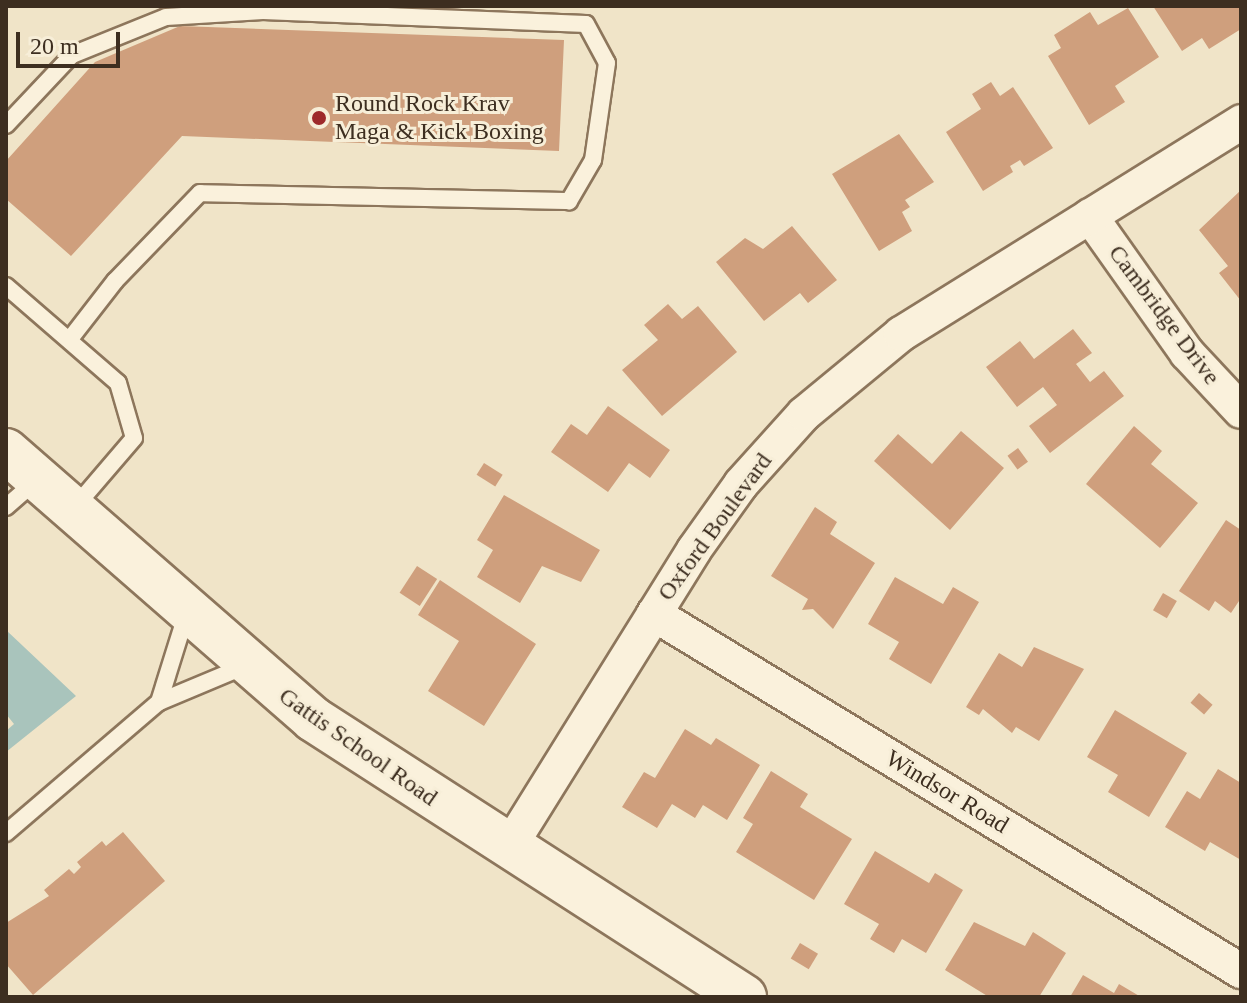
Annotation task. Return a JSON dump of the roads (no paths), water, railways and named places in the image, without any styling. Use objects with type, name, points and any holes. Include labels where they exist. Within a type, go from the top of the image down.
[{"type":"main road","name":"Gattis School Road","points":[[22,465],[188,611],[245,666],[361,754],[744,997]]},
{"type":"street","name":"Oxford Boulevard","points":[[508,849],[654,614],[741,484],[804,414],[901,334],[1241,122]]},
{"type":"street","name":"Cambridge Drive","points":[[1090,216],[1187,353],[1241,411]]},
{"type":"street","name":"Windsor Road","points":[[654,614],[1241,971]]},
{"type":"lane","points":[[6,125],[72,55],[166,17],[263,11],[586,24],[607,63],[593,160],[569,201],[200,193],[115,281],[70,339]]},
{"type":"lane","points":[[6,286],[118,383],[134,438],[73,510]]},
{"type":"lane","points":[[6,507],[22,465]]},
{"type":"lane","points":[[159,702],[188,611]]},
{"type":"lane","points":[[6,833],[159,702],[245,666]]},
{"type":"water","points":[[6,630],[76,696],[6,752],[6,731],[14,724],[6,714]]},
{"type":"place","name":"Round Rock Krav Maga & Kick Boxing","points":[[319,118]]}]
